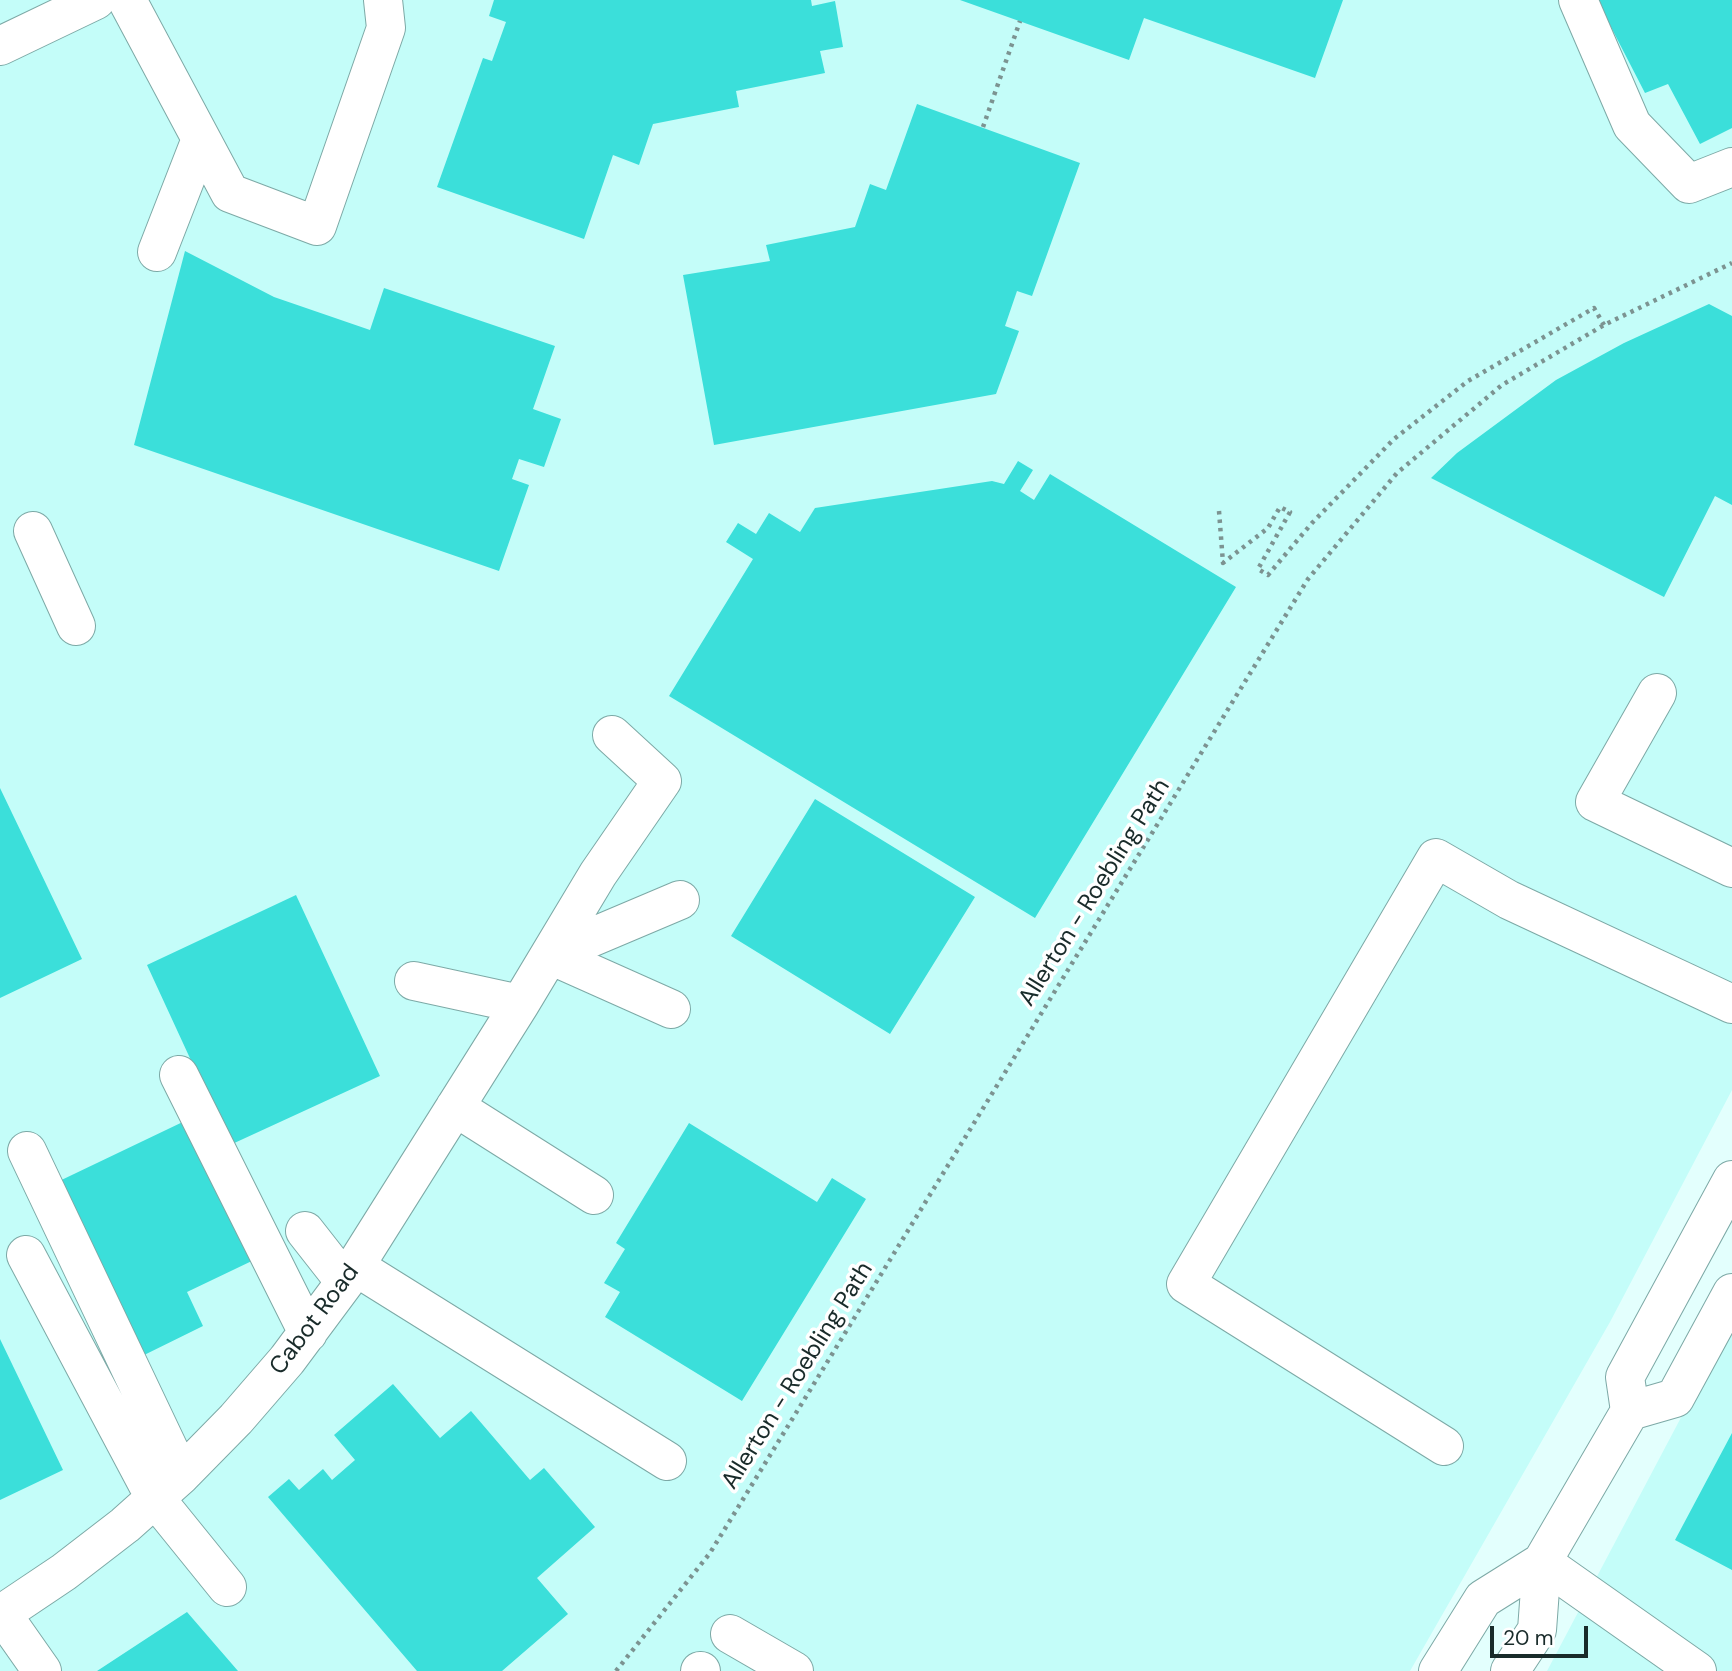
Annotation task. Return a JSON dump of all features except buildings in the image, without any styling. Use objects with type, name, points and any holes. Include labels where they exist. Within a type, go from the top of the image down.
[{"type":"street","points":[[0,46],[96,0]]},
{"type":"street","points":[[127,0],[230,193],[317,226],[386,28],[383,0]]},
{"type":"street","points":[[1578,0],[1632,125],[1689,184],[1732,167]]},
{"type":"street","points":[[157,252],[201,139]]},
{"type":"street","points":[[33,531],[76,626]]},
{"type":"street","points":[[1657,693],[1595,802],[1732,868]]},
{"type":"street","name":"Cabot Road","points":[[1,1615],[64,1572],[168,1486],[236,1419],[308,1333],[351,1275],[550,956],[598,874],[662,781],[612,735]]},
{"type":"street","points":[[1444,1446],[1186,1283],[1436,858],[1509,900],[1732,1004]]},
{"type":"street","points":[[550,956],[680,900]]},
{"type":"street","points":[[550,956],[671,1009]]},
{"type":"street","points":[[414,981],[520,1004]]},
{"type":"street","points":[[179,1075],[308,1333]]},
{"type":"street","points":[[455,1107],[594,1195]]},
{"type":"street","points":[[27,1151],[168,1486]]},
{"type":"street","points":[[1510,1671],[1537,1630],[1542,1562],[1630,1410],[1625,1377],[1732,1180]]},
{"type":"street","points":[[305,1231],[351,1275],[667,1461]]},
{"type":"street","points":[[26,1255],[227,1587]]},
{"type":"street","points":[[1630,1410],[1675,1398],[1732,1293]]},
{"type":"street","points":[[1438,1671],[1483,1599],[1542,1562]]},
{"type":"street","points":[[1542,1562],[1697,1671]]},
{"type":"street","points":[[1,1615],[42,1671]]},
{"type":"street","points":[[730,1634],[794,1671]]},
{"type":"path","points":[[983,127],[1020,22]]},
{"type":"path","name":"Allerton - Roebling Path","points":[[616,1671],[710,1553],[1308,579],[1397,473],[1502,386],[1604,325],[1732,263]]},
{"type":"path","points":[[1219,511],[1223,563],[1268,528],[1280,507],[1290,512],[1258,569],[1268,575],[1312,523],[1394,439],[1468,381],[1594,308],[1604,325]]},
{"type":"shaded area","points":[[0,0],[1732,0],[1732,1090],[1610,1322],[1410,1671],[0,1671]]},
{"type":"shaded area","points":[[1732,1321],[1732,1671],[1547,1671]]}]
